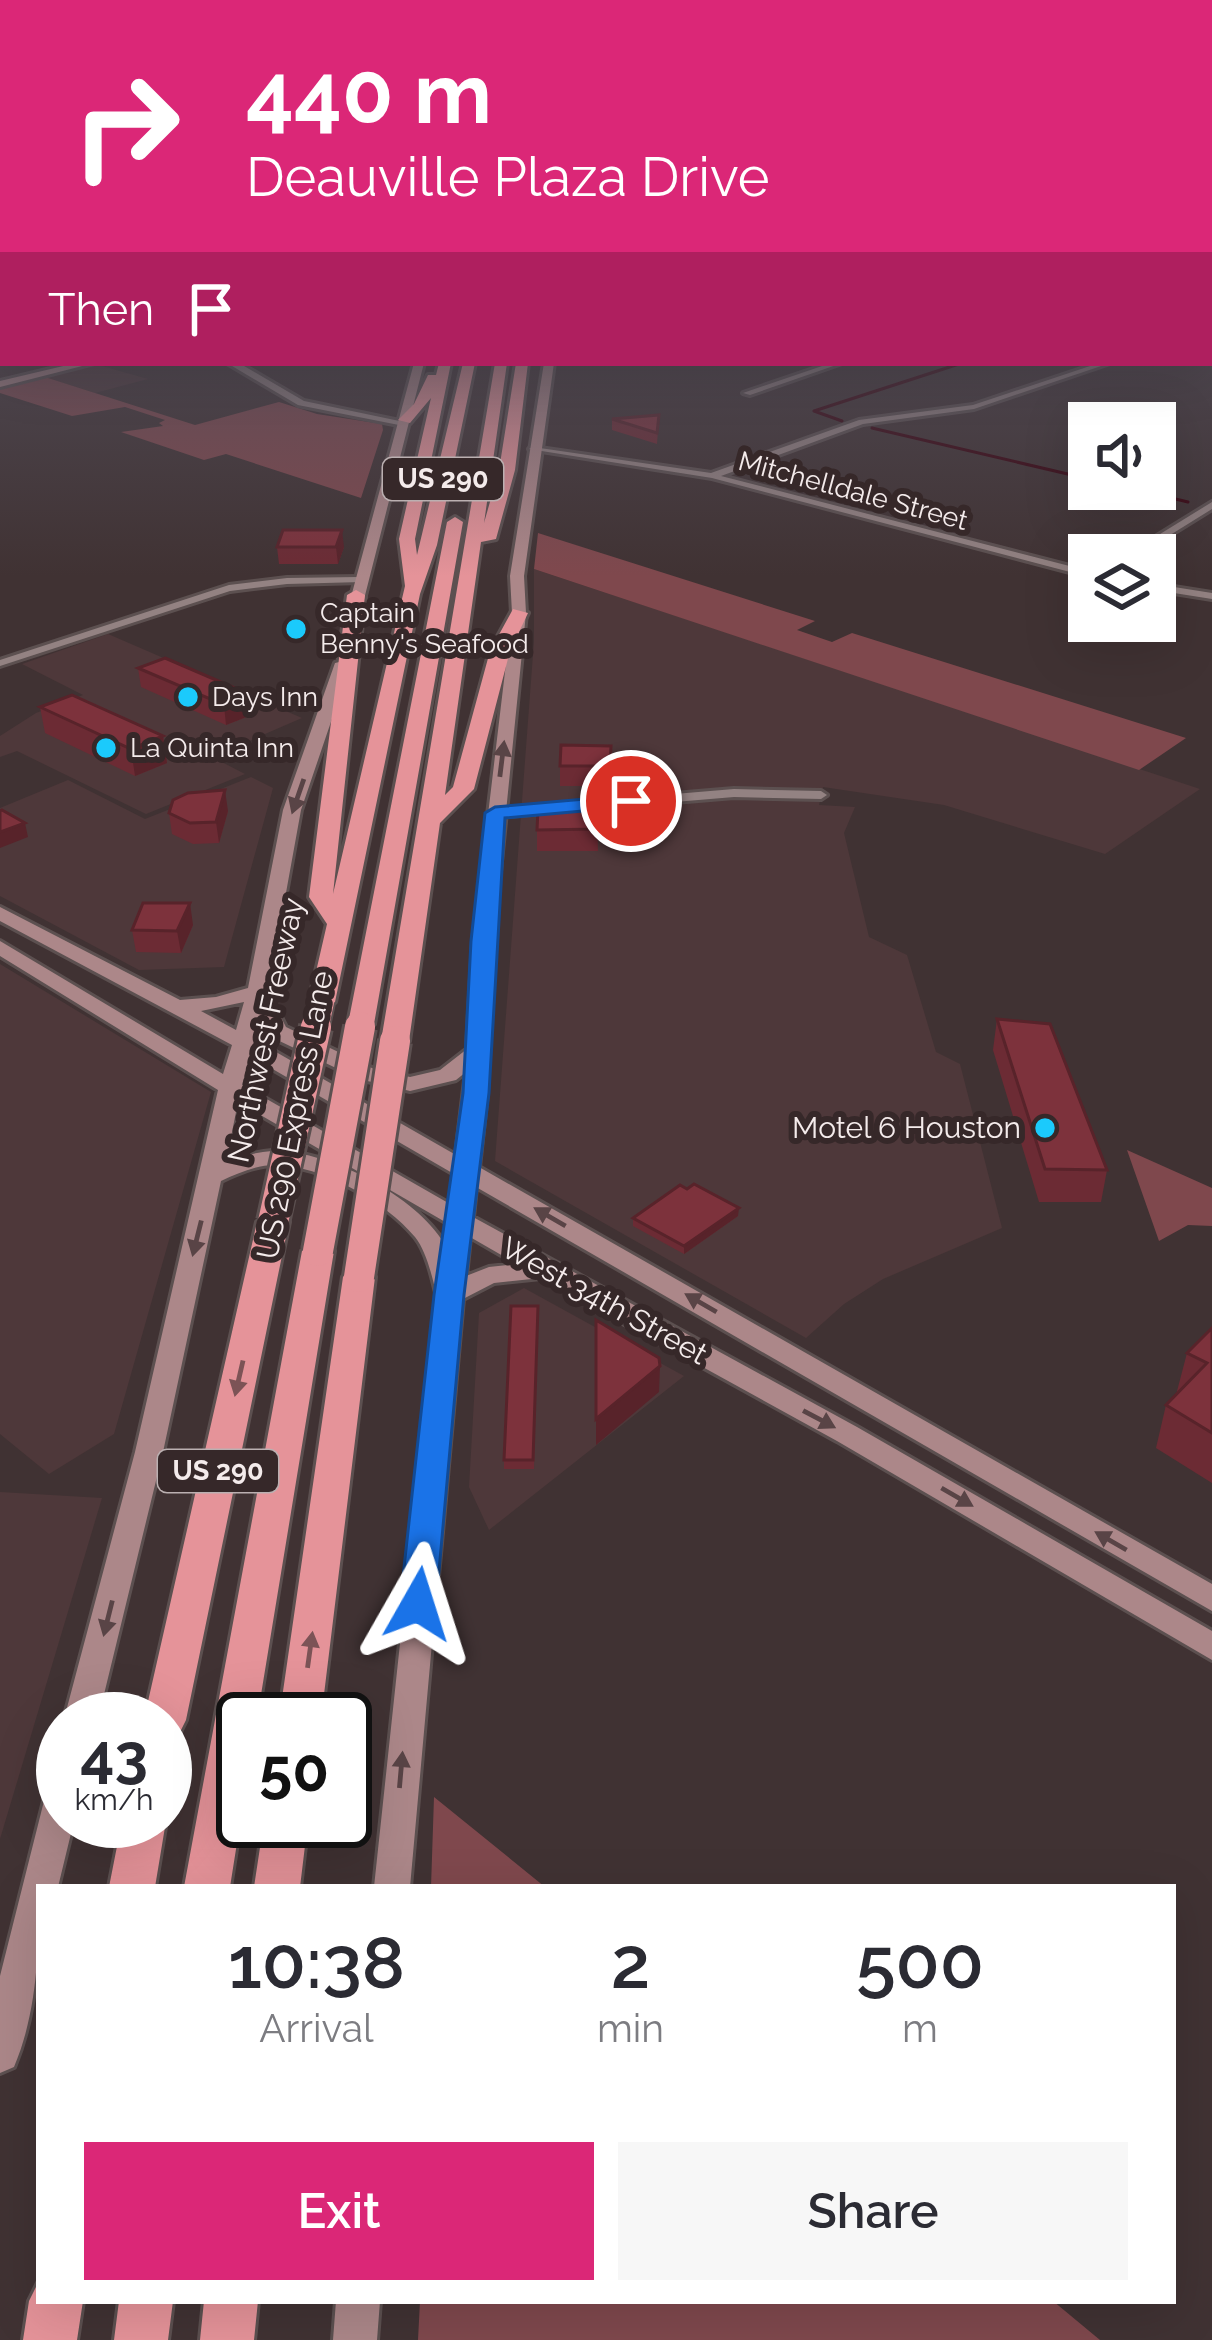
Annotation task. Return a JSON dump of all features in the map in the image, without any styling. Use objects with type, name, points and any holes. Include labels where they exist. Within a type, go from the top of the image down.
[{"type":"highway","points":[[406,417],[419,406],[439,366]]},
{"type":"highway","points":[[410,594],[407,539],[436,412],[441,366]]},
{"type":"highway","name":"Northwest Freeway","points":[[171,1692],[410,594],[429,545],[468,366]]},
{"type":"highway","name":"US 290 Express Lane","points":[[208,1884],[318,1251],[484,366]]},
{"type":"highway","name":"US 290","points":[[304,1692],[359,1277],[501,366]]},
{"type":"highway","points":[[467,574],[483,563],[502,491],[522,366]]},
{"type":"highway","points":[[539,366],[543,385]]},
{"type":"highway","points":[[338,924],[321,896],[357,588]]},
{"type":"highway","points":[[430,820],[463,789],[500,651],[519,613]]},
{"type":"highway","points":[[133,1884],[139,1848]]},
{"type":"highway","points":[[277,1884],[282,1848]]},
{"type":"highway","points":[[50,2340],[56,2304]]},
{"type":"highway","points":[[141,2340],[146,2304]]},
{"type":"highway","points":[[227,2340],[231,2304]]},
{"type":"main road","points":[[0,381],[59,366]]},
{"type":"main road","points":[[88,1692],[230,1088],[258,992],[292,809],[340,680],[357,588],[418,366]]},
{"type":"main road","points":[[392,1884],[449,1295],[476,1093],[495,813],[519,613],[517,576],[548,366]]},
{"type":"main road","name":"West 34th Street","points":[[0,913],[242,1042],[1212,1599]]},
{"type":"main road","name":"West 34th Street","points":[[0,947],[59,988],[230,1088],[734,1375],[847,1433],[1212,1647]]},
{"type":"main road","points":[[59,988],[104,968]]},
{"type":"main road","points":[[172,1005],[187,1009],[258,992]]},
{"type":"main road","points":[[258,992],[277,1031],[367,1074],[410,1084],[448,1075],[477,1052]]},
{"type":"main road","points":[[212,1176],[242,1162],[281,1158],[345,1178],[410,1216],[430,1239],[449,1295]]},
{"type":"main road","points":[[449,1295],[489,1275],[547,1269]]},
{"type":"main road","points":[[734,1375],[770,1343]]},
{"type":"main road","points":[[41,1884],[50,1848]]},
{"type":"main road","points":[[0,2054],[36,1906]]},
{"type":"main road","points":[[355,2340],[358,2304]]},
{"type":"street","points":[[237,366],[301,403],[406,417]]},
{"type":"street","points":[[255,366],[318,402],[406,417]]},
{"type":"street","points":[[747,393],[829,366]]},
{"type":"street","points":[[712,476],[862,422],[974,407],[1097,366]]},
{"type":"street","name":"Mitchelldale Street","points":[[532,456],[603,460],[712,476],[1068,569]]},
{"type":"street","points":[[1165,534],[1212,505]]},
{"type":"street","points":[[0,663],[229,588],[287,581],[357,588]]},
{"type":"street","points":[[1176,590],[1212,596]]},
{"type":"street","points":[[495,813],[734,793],[821,795]]},
{"type":"shaded area","points":[[102,366],[148,379],[95,393],[45,377]]},
{"type":"shaded area","points":[[45,377],[195,425],[279,402],[317,414],[382,424],[383,430],[361,498],[226,454],[204,460],[121,432],[163,426],[159,423],[165,420],[125,407],[72,416],[0,393],[0,388]]},
{"type":"shaded area","points":[[538,533],[815,621],[797,630],[832,642],[852,633],[1186,738],[1139,770],[534,569]]},
{"type":"shaded area","points":[[534,569],[1200,789],[1105,854],[944,805],[823,787],[819,805],[855,807],[844,833],[869,937],[907,955],[936,1052],[960,1064],[1002,1228],[883,1279],[844,1304],[806,1338],[495,1161],[534,641]]},
{"type":"shaded area","points":[[108,634],[302,718],[212,757],[245,774],[146,814],[17,751],[0,757],[0,736],[36,713],[83,695],[22,664]]},
{"type":"shaded area","points":[[251,777],[273,788],[224,967],[139,970],[0,896],[0,808],[68,780],[145,819]]},
{"type":"shaded area","points":[[0,964],[211,1092],[114,1434],[49,1474],[0,1434]]},
{"type":"shaded area","points":[[1127,1150],[1212,1188],[1212,1226],[1188,1225],[1159,1241]]},
{"type":"shaded area","points":[[524,1288],[684,1376],[489,1530],[469,1487],[479,1313]]},
{"type":"shaded area","points":[[0,1492],[102,1498],[44,1692],[36,1692],[36,1719],[0,1839]]},
{"type":"shaded area","points":[[434,1797],[541,1884],[431,1884]]},
{"type":"shaded area","points":[[420,2304],[1057,2304],[1100,2340],[418,2340]]},
{"type":"building","points":[[659,415],[657,433],[612,419]]},
{"type":"building","points":[[283,530],[342,530],[336,547],[277,547]]},
{"type":"building","points":[[165,658],[251,695],[224,705],[138,668]]},
{"type":"building","points":[[72,695],[163,736],[131,749],[40,707]]},
{"type":"building","points":[[561,745],[611,746],[610,766],[560,766]]},
{"type":"building","points":[[225,790],[216,822],[190,823],[169,813],[173,800],[188,793]]},
{"type":"building","points":[[2,810],[25,823],[0,832]]},
{"type":"building","points":[[538,810],[597,810],[598,829],[537,830]]},
{"type":"building","points":[[143,903],[190,903],[177,931],[132,930]]},
{"type":"building","points":[[997,1019],[1050,1024],[1107,1170],[1045,1169]]},
{"type":"building","points":[[694,1184],[739,1208],[684,1246],[633,1218],[680,1185],[687,1189]]},
{"type":"building","points":[[511,1306],[538,1306],[533,1460],[504,1460]]},
{"type":"building","points":[[596,1320],[659,1358],[660,1366],[596,1419]]},
{"type":"building","points":[[1212,1328],[1212,1433],[1166,1405],[1207,1363],[1187,1353]]},
{"type":"waterway","points":[[842,421],[814,411],[953,366]]},
{"type":"waterway","points":[[872,428],[1068,474]]},
{"type":"waterway","points":[[1176,499],[1188,502]]},
{"type":"place","name":"Captain Benny's Seafood","points":[[296,629]]},
{"type":"place","name":"Days Inn","points":[[188,697]]},
{"type":"place","name":"La Quinta Inn","points":[[106,748]]},
{"type":"place","name":"Motel 6 Houston","points":[[1045,1128]]},
{"type":"route","points":[[418,1604],[449,1295],[476,1093],[495,813],[631,801]]}]
